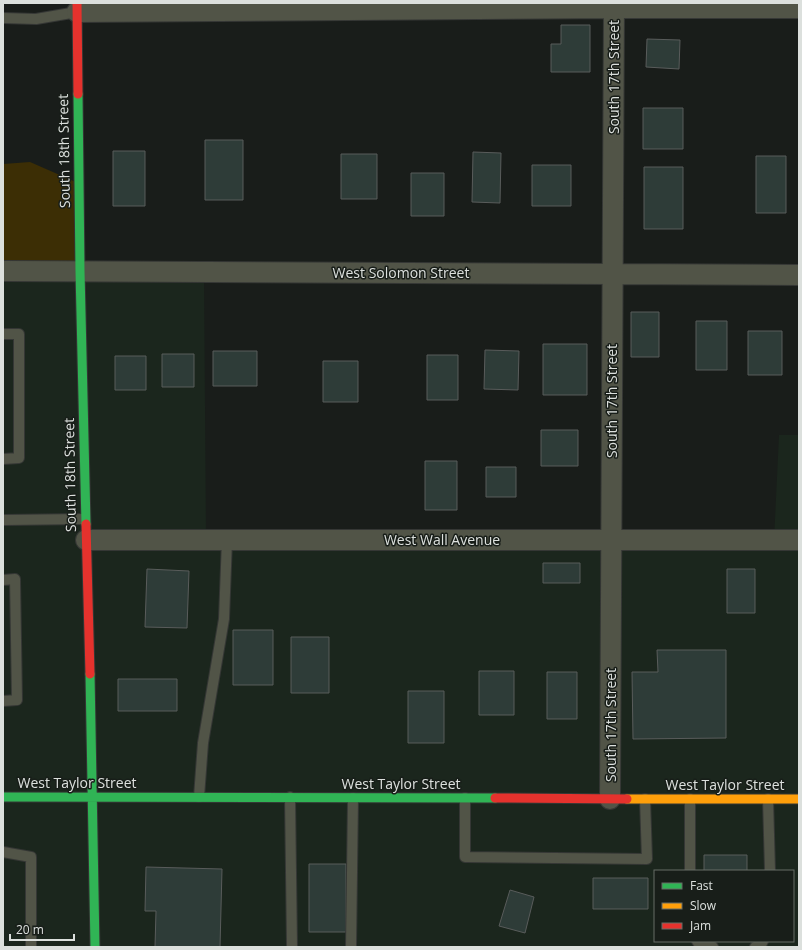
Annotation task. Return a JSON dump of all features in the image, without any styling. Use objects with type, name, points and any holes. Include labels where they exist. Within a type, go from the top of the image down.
[{"type":"street","points":[[77,8],[614,5],[799,8]]},
{"type":"street","name":"South 17th Street","points":[[610,799],[614,5]]},
{"type":"street","name":"South 18th Street","points":[[77,8],[80,271],[93,798],[95,947]]},
{"type":"street","name":"West Solomon Street","points":[[3,271],[799,275]]},
{"type":"street","name":"West Wall Avenue","points":[[86,540],[799,540]]},
{"type":"street","name":"West Taylor Street","points":[[3,797],[799,799]]},
{"type":"lane","points":[[3,18],[36,19],[77,8]]},
{"type":"lane","points":[[3,334],[19,334],[19,458],[3,459]]},
{"type":"lane","points":[[3,520],[85,519]]},
{"type":"lane","points":[[199,797],[203,743],[224,619],[227,540]]},
{"type":"lane","points":[[3,580],[15,579],[17,700],[3,701]]},
{"type":"lane","points":[[290,797],[292,947]]},
{"type":"lane","points":[[351,947],[353,798]]},
{"type":"lane","points":[[465,798],[465,857],[647,859],[645,799]]},
{"type":"lane","points":[[690,799],[690,870]]},
{"type":"lane","points":[[768,799],[770,870]]},
{"type":"lane","points":[[3,852],[30,857],[31,947]]},
{"type":"lane","points":[[755,947],[761,945],[763,942]]},
{"type":"lane","points":[[698,944],[713,947]]},
{"type":"shaded area","points":[[30,162],[78,183],[80,271],[3,271],[3,164]]},
{"type":"shaded area","points":[[3,271],[204,276],[206,535],[774,540],[779,435],[799,435],[799,947],[3,947]]},
{"type":"building","points":[[561,25],[590,25],[590,72],[551,72],[551,44],[561,44]]},
{"type":"building","points":[[647,39],[680,40],[679,69],[646,67]]},
{"type":"building","points":[[643,108],[683,108],[683,149],[643,149]]},
{"type":"building","points":[[205,140],[243,140],[243,200],[205,200]]},
{"type":"building","points":[[113,151],[145,151],[145,206],[113,206]]},
{"type":"building","points":[[473,152],[501,153],[500,203],[472,202]]},
{"type":"building","points":[[341,154],[377,154],[377,199],[341,199]]},
{"type":"building","points":[[756,156],[786,156],[786,213],[756,213]]},
{"type":"building","points":[[532,165],[571,165],[571,206],[532,206]]},
{"type":"building","points":[[644,167],[683,167],[683,229],[644,229]]},
{"type":"building","points":[[411,173],[444,173],[444,216],[411,216]]},
{"type":"building","points":[[631,312],[659,312],[659,357],[631,357]]},
{"type":"building","points":[[696,321],[727,321],[727,370],[696,370]]},
{"type":"building","points":[[748,331],[782,331],[782,375],[748,375]]},
{"type":"building","points":[[543,344],[587,344],[587,395],[543,395]]},
{"type":"building","points":[[485,350],[519,351],[518,390],[484,389]]},
{"type":"building","points":[[213,351],[257,351],[257,386],[213,386]]},
{"type":"building","points":[[162,354],[194,354],[194,387],[162,387]]},
{"type":"building","points":[[427,355],[458,355],[458,400],[427,400]]},
{"type":"building","points":[[115,356],[146,356],[146,390],[115,390]]},
{"type":"building","points":[[323,361],[358,361],[358,402],[323,402]]},
{"type":"building","points":[[541,430],[578,430],[578,466],[541,466]]},
{"type":"building","points":[[425,461],[457,461],[457,510],[425,510]]},
{"type":"building","points":[[486,467],[516,467],[516,497],[486,497]]},
{"type":"building","points":[[543,563],[580,563],[580,583],[543,583]]},
{"type":"building","points":[[147,569],[189,571],[187,628],[145,627]]},
{"type":"building","points":[[727,569],[755,569],[755,613],[727,613]]},
{"type":"building","points":[[233,630],[273,630],[273,685],[233,685]]},
{"type":"building","points":[[291,637],[329,637],[329,693],[291,693]]},
{"type":"building","points":[[657,650],[726,650],[726,738],[633,739],[632,672],[658,672]]},
{"type":"building","points":[[479,671],[514,671],[514,715],[479,715]]},
{"type":"building","points":[[547,672],[577,672],[577,719],[547,719]]},
{"type":"building","points":[[118,679],[177,679],[177,711],[118,711]]},
{"type":"building","points":[[408,691],[444,691],[444,743],[408,743]]},
{"type":"building","points":[[704,855],[747,855],[747,870],[704,870]]},
{"type":"building","points":[[309,864],[346,864],[346,932],[309,932]]},
{"type":"building","points":[[146,867],[222,869],[220,947],[155,947],[156,911],[145,911]]},
{"type":"building","points":[[593,878],[648,878],[648,909],[593,909]]},
{"type":"building","points":[[510,890],[534,897],[525,933],[499,926]]},
{"type":"traffic: fast","points":[[78,94],[80,271],[86,524]]},
{"type":"traffic: fast","points":[[90,674],[95,947]]},
{"type":"traffic: fast","points":[[3,797],[495,798]]},
{"type":"traffic: slow","points":[[627,799],[799,799]]},
{"type":"traffic: jam","points":[[77,3],[78,94]]},
{"type":"traffic: jam","points":[[86,524],[90,674]]},
{"type":"traffic: jam","points":[[495,798],[627,799]]}]
